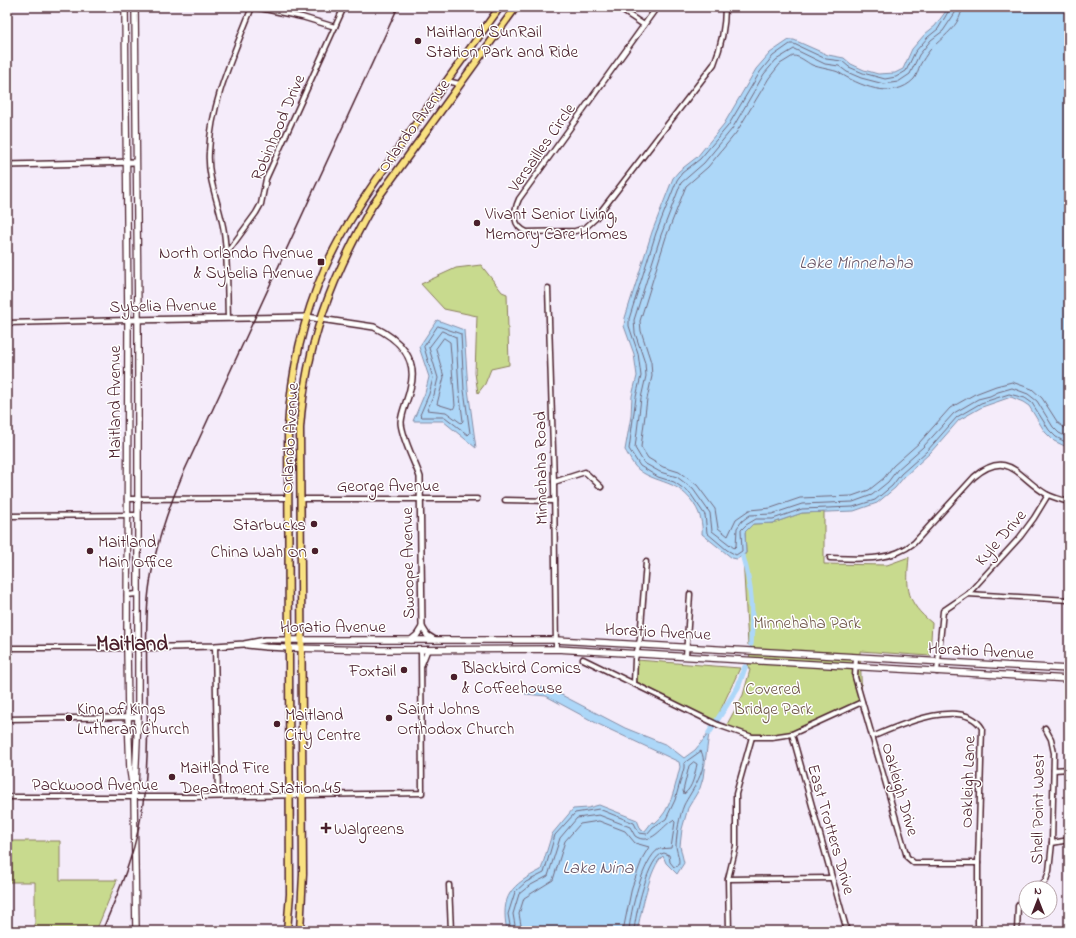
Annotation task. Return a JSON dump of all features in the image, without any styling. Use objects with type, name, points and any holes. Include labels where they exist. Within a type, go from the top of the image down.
[{"type":"main road","name":"Maitland Avenue","points":[[125,7],[128,320],[127,648],[130,770],[134,796]]},
{"type":"main road","name":"Maitland Avenue","points":[[135,7],[138,319],[138,717],[134,796],[136,931]]},
{"type":"main road","name":"Orlando Avenue","points":[[287,931],[290,894],[287,498],[289,410],[293,374],[307,316],[327,264],[353,214],[500,7]]},
{"type":"main road","name":"Orlando Avenue","points":[[300,931],[302,893],[301,413],[306,378],[319,318],[344,258],[372,206],[516,7]]},
{"type":"main road","name":"Horatio Avenue","points":[[288,640],[556,640],[1069,669]]},
{"type":"main road","points":[[420,650],[425,644],[435,640]]},
{"type":"main road","name":"Horatio Avenue","points":[[288,648],[420,650],[556,649],[937,672],[1069,678]]},
{"type":"street","points":[[228,318],[224,232],[210,179],[208,154],[211,123],[219,94],[252,7]]},
{"type":"street","points":[[255,7],[267,8],[335,27]]},
{"type":"street","name":"Robinhood Drive","points":[[226,254],[261,204],[266,179],[344,7]]},
{"type":"street","points":[[617,7],[644,25]]},
{"type":"street","name":"Versailles Circle","points":[[657,7],[519,199],[515,216],[516,224],[521,230],[527,232],[575,232],[585,228],[595,219],[714,64],[721,47],[725,30],[725,7]]},
{"type":"street","points":[[447,81],[460,84]]},
{"type":"street","points":[[7,165],[136,162]]},
{"type":"street","name":"Minnehaha Road","points":[[548,288],[554,482],[556,649]]},
{"type":"street","name":"Sybelia Avenue","points":[[7,323],[307,316],[319,318]]},
{"type":"street","name":"Swoope Avenue","points":[[319,318],[374,327],[396,341],[408,355],[411,362],[413,379],[401,422],[403,434],[414,457],[420,477],[422,627],[427,635],[435,640]]},
{"type":"street","points":[[830,558],[868,559],[886,556],[905,550],[914,543],[974,477],[990,466],[1004,464],[1015,469],[1048,495],[1069,502]]},
{"type":"street","points":[[554,482],[585,472],[601,487]]},
{"type":"street","name":"Kyle Drive","points":[[937,672],[941,614],[968,594],[1020,537],[1048,495]]},
{"type":"street","points":[[127,499],[287,498]]},
{"type":"street","name":"George Avenue","points":[[300,499],[477,499]]},
{"type":"street","points":[[506,500],[554,501]]},
{"type":"street","points":[[7,516],[137,515]]},
{"type":"street","points":[[634,683],[646,562]]},
{"type":"street","points":[[127,595],[137,594]]},
{"type":"street","points":[[686,656],[690,594]]},
{"type":"street","points":[[968,594],[1069,600]]},
{"type":"street","name":"Swoope Avenue","points":[[411,640],[417,635],[422,627]]},
{"type":"street","name":"Horatio Avenue","points":[[7,648],[137,648],[215,646],[244,644],[265,640],[288,640]]},
{"type":"street","name":"Horatio Avenue","points":[[244,644],[266,648],[288,648]]},
{"type":"street","points":[[215,646],[218,796]]},
{"type":"street","points":[[420,650],[421,668]]},
{"type":"street","points":[[421,668],[428,650]]},
{"type":"street","name":"Oakleigh Drive","points":[[856,658],[855,676],[907,857],[914,863],[978,863]]},
{"type":"street","points":[[583,659],[718,725],[752,737],[772,737],[792,734],[862,702]]},
{"type":"street","name":"Packwood Avenue","points":[[7,797],[218,796],[422,792],[421,668]]},
{"type":"street","name":"Oakleigh Lane","points":[[872,737],[924,716],[934,715],[963,715],[972,717],[982,728],[978,863],[978,931]]},
{"type":"street","points":[[7,719],[138,717]]},
{"type":"street","name":"Shell Point West","points":[[1045,728],[1051,739],[1054,753],[1052,843],[1049,871],[1046,880]]},
{"type":"street","name":"East Trotters Drive","points":[[792,734],[847,931]]},
{"type":"street","points":[[729,931],[728,879],[736,846],[736,794],[752,737]]},
{"type":"street","points":[[1054,770],[1069,769]]},
{"type":"street","points":[[1052,843],[1069,840]]},
{"type":"street","points":[[728,879],[832,878]]},
{"type":"street","points":[[449,885],[451,931]]},
{"type":"street","points":[[1017,931],[1018,906]]},
{"type":"green space","points":[[481,265],[502,292],[507,294],[509,365],[491,369],[485,384],[478,393],[475,373],[477,316],[444,309],[421,284],[456,268]]},
{"type":"green space","name":"Minnehaha Park","points":[[824,512],[824,564],[887,565],[909,557],[908,586],[910,594],[917,608],[932,623],[930,656],[860,651],[862,702],[799,731],[760,738],[725,728],[743,695],[750,670],[748,667],[751,644],[748,645],[743,557],[746,553],[745,532],[753,524],[773,523],[802,513]]},
{"type":"green space","points":[[637,660],[740,668],[715,722],[637,682]]},
{"type":"green space","points":[[7,841],[60,841],[60,880],[117,880],[96,931],[35,931],[35,882],[7,882]]},
{"type":"water","name":"Lake Minnehaha","points":[[949,7],[1069,7],[1069,448],[1054,441],[1045,432],[1029,406],[1011,397],[982,407],[959,420],[930,453],[904,477],[895,488],[877,503],[854,511],[802,513],[773,523],[753,524],[745,532],[746,553],[737,559],[732,558],[702,534],[701,519],[695,505],[690,499],[672,485],[651,477],[639,470],[625,450],[631,416],[632,396],[637,376],[634,354],[624,326],[625,318],[652,232],[673,178],[679,171],[697,157],[724,124],[756,69],[770,53],[789,40],[794,40],[828,55],[844,58],[851,64],[864,70],[878,74],[895,73],[903,69],[912,49],[925,34],[935,26]]},
{"type":"water","points":[[437,320],[464,330],[468,389],[476,448],[443,421],[413,421],[425,393],[429,377],[419,347]]},
{"type":"water","name":"Lake Nina","points":[[532,686],[550,689],[625,728],[667,745],[684,758],[695,750],[709,733],[703,778],[700,788],[688,808],[682,829],[680,846],[684,863],[677,874],[666,863],[663,856],[658,861],[650,879],[637,931],[507,931],[505,909],[510,893],[522,881],[541,870],[552,834],[573,809],[588,808],[599,805],[637,820],[641,830],[645,831],[652,822],[655,823],[660,818],[669,805],[680,767],[679,762],[598,724],[546,696],[525,694]]},
{"type":"waterway","points":[[743,557],[751,600],[751,644]]},
{"type":"waterway","points":[[709,733],[738,687],[745,667]]},
{"type":"railway","points":[[102,931],[134,848],[142,814],[147,747],[146,648],[148,599],[160,536],[182,476],[398,7]]},
{"type":"place","name":"Maitland SunRail Station Park and Ride","points":[[418,41]]},
{"type":"place","name":"Vivant Senior Living, Memory Care Homes","points":[[477,223]]},
{"type":"place","name":"North Orlando Avenue & Sybelia Avenue","points":[[321,262]]},
{"type":"place","name":"Starbucks","points":[[314,524]]},
{"type":"place","name":"Maitland Main Office","points":[[90,551]]},
{"type":"place","name":"China Wah On","points":[[315,551]]},
{"type":"place","name":"Foxtail","points":[[404,670]]},
{"type":"place","name":"Blackbird Comics & Coffeehouse","points":[[454,677]]},
{"type":"place","name":"King of Kings Lutheran Church","points":[[69,718]]},
{"type":"place","name":"Saint Johns Orthodox Church","points":[[389,718]]},
{"type":"place","name":"Maitland City Centre","points":[[277,724]]},
{"type":"place","name":"Maitland Fire Department Station 45","points":[[172,777]]},
{"type":"place","name":"Walgreens","points":[[326,828]]},
{"type":"district","name":"Maitland","points":[[132,643]]},
{"type":"park label","name":"Covered Bridge Park","points":[[773,698]]}]
